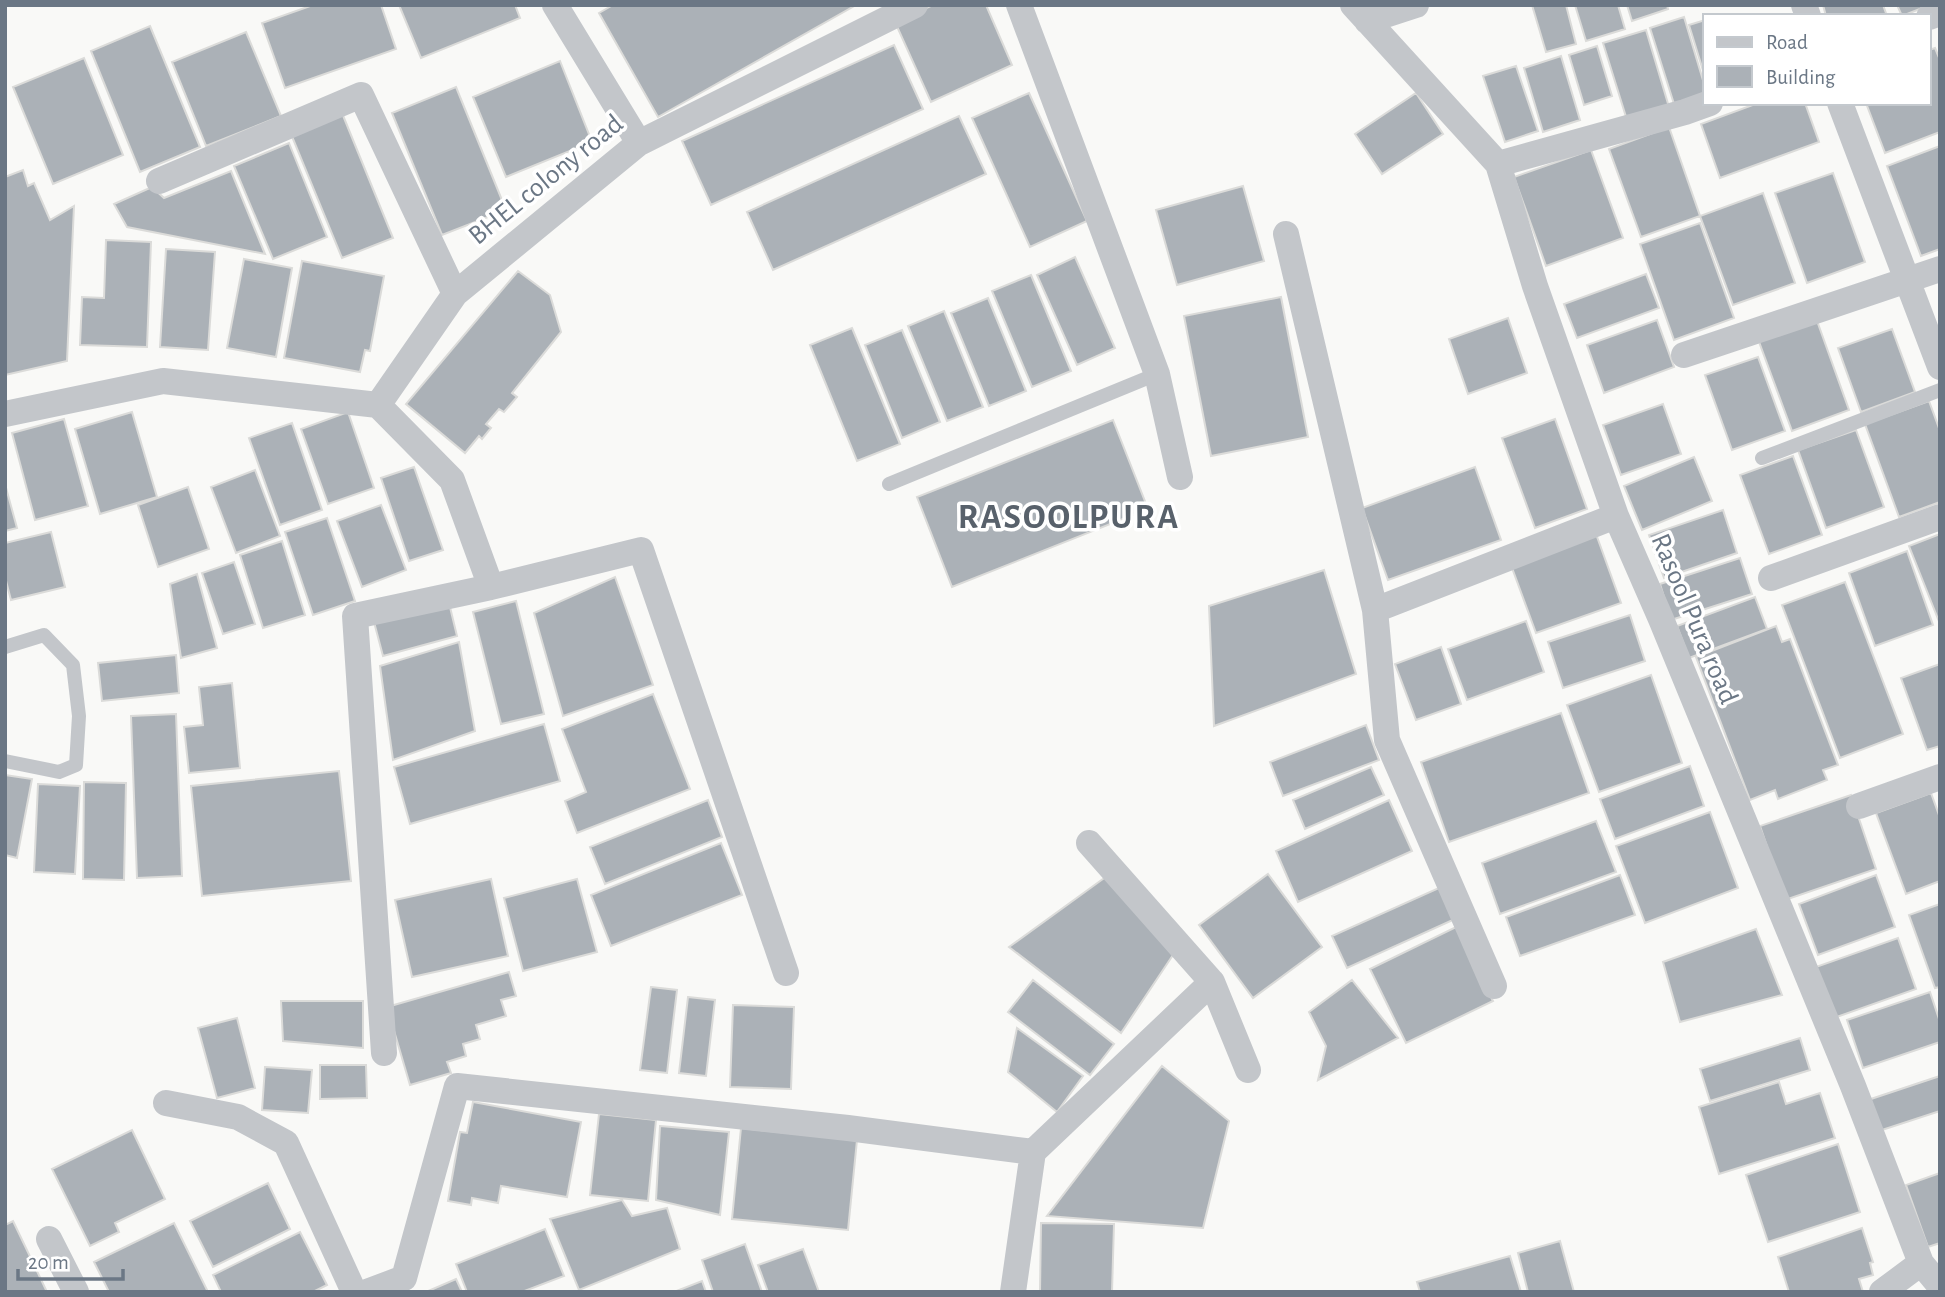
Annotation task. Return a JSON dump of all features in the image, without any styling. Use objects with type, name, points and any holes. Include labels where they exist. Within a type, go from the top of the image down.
[{"type":"street","points":[[555,5],[639,143]]},
{"type":"street","name":"BHEL colony road","points":[[377,405],[456,295],[639,143],[915,5]]},
{"type":"street","points":[[1019,5],[1157,374],[1180,477]]},
{"type":"street","points":[[1360,13],[1416,5]]},
{"type":"street","name":"Rasool Pura road","points":[[1360,13],[1498,164],[1535,286],[1616,516],[1848,1073],[1921,1264],[1940,1286]]},
{"type":"street","points":[[159,181],[361,94],[456,295]]},
{"type":"street","points":[[1498,164],[1685,113],[1705,105]]},
{"type":"street","points":[[1841,105],[1940,367]]},
{"type":"street","points":[[1286,234],[1375,610],[1387,740],[1494,986]]},
{"type":"street","points":[[1684,355],[1940,269]]},
{"type":"street","points":[[5,414],[163,381],[377,405],[452,480],[491,587]]},
{"type":"street","points":[[1375,610],[1616,516]]},
{"type":"street","points":[[1771,578],[1940,517]]},
{"type":"street","points":[[384,1053],[355,616],[491,587],[641,550],[786,973]]},
{"type":"street","points":[[1858,806],[1940,777]]},
{"type":"street","points":[[1089,843],[1213,982],[1248,1070]]},
{"type":"street","points":[[1013,1292],[1033,1152],[1213,982]]},
{"type":"street","points":[[367,1292],[404,1278],[457,1086],[848,1128],[1033,1152]]},
{"type":"street","points":[[166,1103],[238,1117],[286,1143],[354,1292]]},
{"type":"street","points":[[49,1239],[76,1292]]},
{"type":"street","points":[[1882,1292],[1921,1264]]},
{"type":"lane","points":[[890,484],[1157,374]]},
{"type":"lane","points":[[1762,458],[1940,390]]},
{"type":"lane","points":[[5,647],[44,635],[73,665],[79,716],[76,765],[59,772],[5,761]]},
{"type":"building","points":[[313,5],[381,5],[396,49],[285,88],[262,23]]},
{"type":"building","points":[[399,5],[515,5],[520,18],[421,58]]},
{"type":"building","points":[[613,5],[856,5],[658,117],[599,13]]},
{"type":"building","points":[[933,5],[986,5],[1012,65],[931,102],[895,22]]},
{"type":"building","points":[[1532,5],[1566,5],[1576,44],[1546,52]]},
{"type":"building","points":[[1575,5],[1618,5],[1625,29],[1586,41]]},
{"type":"building","points":[[1627,5],[1667,5],[1668,9],[1632,21]]},
{"type":"building","points":[[1823,5],[1883,5],[1886,14],[1825,14]]},
{"type":"building","points":[[1897,5],[1930,5],[1907,14],[1901,14]]},
{"type":"building","points":[[1684,17],[1703,80],[1703,96],[1674,104],[1650,28]]},
{"type":"building","points":[[1703,21],[1703,70],[1689,25]]},
{"type":"building","points":[[150,26],[200,147],[140,172],[91,51]]},
{"type":"building","points":[[1646,30],[1669,107],[1627,120],[1603,43]]},
{"type":"building","points":[[246,32],[281,116],[206,146],[172,62]]},
{"type":"building","points":[[894,45],[923,109],[711,205],[682,141]]},
{"type":"building","points":[[1597,46],[1612,96],[1584,105],[1569,55]]},
{"type":"building","points":[[1935,48],[1940,60],[1940,132],[1885,153],[1867,105],[1931,105],[1931,49]]},
{"type":"building","points":[[1561,56],[1580,120],[1543,132],[1524,68]]},
{"type":"building","points":[[84,58],[123,155],[53,184],[13,87]]},
{"type":"building","points":[[560,61],[592,142],[506,177],[473,97]]},
{"type":"building","points":[[1516,66],[1538,131],[1505,142],[1483,76]]},
{"type":"building","points":[[456,87],[506,210],[442,235],[392,113]]},
{"type":"building","points":[[1029,93],[1087,221],[1030,247],[972,118]]},
{"type":"building","points":[[1416,93],[1443,134],[1382,174],[1355,134]]},
{"type":"building","points":[[1753,105],[1806,105],[1819,142],[1720,178],[1701,124]]},
{"type":"building","points":[[342,113],[393,238],[342,258],[291,134]]},
{"type":"building","points":[[959,116],[986,174],[773,270],[747,212]]},
{"type":"building","points":[[1669,127],[1700,216],[1641,237],[1609,149]]},
{"type":"building","points":[[289,143],[327,237],[273,259],[234,166]]},
{"type":"building","points":[[1940,146],[1940,249],[1921,256],[1887,166]]},
{"type":"building","points":[[1591,150],[1623,238],[1546,266],[1514,177]]},
{"type":"building","points":[[23,170],[28,186],[34,183],[50,220],[74,206],[67,361],[5,375],[5,177]]},
{"type":"building","points":[[231,171],[265,254],[127,227],[114,204],[152,187],[164,198]]},
{"type":"building","points":[[1833,173],[1865,262],[1807,283],[1775,193]]},
{"type":"building","points":[[1243,186],[1264,261],[1177,285],[1156,210]]},
{"type":"building","points":[[1763,193],[1795,283],[1733,305],[1700,216]]},
{"type":"building","points":[[1700,223],[1734,318],[1674,340],[1640,244]]},
{"type":"building","points":[[106,240],[151,242],[147,347],[80,345],[82,297],[104,298]]},
{"type":"building","points":[[166,249],[215,252],[208,350],[160,347]]},
{"type":"building","points":[[1075,257],[1115,348],[1077,365],[1037,275]]},
{"type":"building","points":[[244,259],[292,268],[276,357],[227,348]]},
{"type":"building","points":[[302,261],[384,276],[370,351],[365,350],[360,372],[284,358]]},
{"type":"building","points":[[518,271],[550,295],[561,332],[512,393],[517,397],[504,412],[499,409],[486,424],[491,428],[482,439],[479,436],[465,453],[406,404]]},
{"type":"building","points":[[1646,274],[1659,308],[1577,338],[1564,304]]},
{"type":"building","points":[[1031,275],[1071,371],[1032,387],[992,291]]},
{"type":"building","points":[[1281,297],[1308,437],[1211,456],[1184,316]]},
{"type":"building","points":[[988,298],[1026,391],[989,406],[951,313]]},
{"type":"building","points":[[944,311],[983,407],[947,421],[908,326]]},
{"type":"building","points":[[1508,318],[1527,373],[1468,394],[1449,339]]},
{"type":"building","points":[[1816,318],[1849,410],[1792,431],[1758,339]]},
{"type":"building","points":[[1657,320],[1674,367],[1604,393],[1587,345]]},
{"type":"building","points":[[852,328],[900,444],[857,461],[810,345]]},
{"type":"building","points":[[1892,329],[1915,392],[1861,412],[1838,348]]},
{"type":"building","points":[[902,330],[940,422],[902,438],[865,345]]},
{"type":"building","points":[[1758,357],[1785,431],[1732,450],[1705,375]]},
{"type":"building","points":[[1929,401],[1940,431],[1940,502],[1899,517],[1865,424]]},
{"type":"building","points":[[1663,404],[1681,454],[1621,475],[1603,425]]},
{"type":"building","points":[[132,412],[157,497],[100,514],[75,429]]},
{"type":"building","points":[[348,412],[374,488],[328,504],[301,429]]},
{"type":"building","points":[[64,419],[88,506],[35,520],[12,433]]},
{"type":"building","points":[[1555,419],[1587,509],[1535,528],[1502,438]]},
{"type":"building","points":[[1113,420],[1148,509],[952,587],[917,497]]},
{"type":"building","points":[[292,423],[322,510],[280,525],[249,438]]},
{"type":"building","points":[[1856,430],[1884,507],[1826,528],[1798,450]]},
{"type":"building","points":[[1793,456],[1822,535],[1769,554],[1740,475]]},
{"type":"building","points":[[1694,457],[1712,501],[1642,530],[1624,486]]},
{"type":"building","points":[[414,467],[443,550],[409,561],[381,478]]},
{"type":"building","points":[[1475,467],[1501,540],[1388,580],[1362,508]]},
{"type":"building","points":[[255,470],[280,536],[236,553],[211,487]]},
{"type":"building","points":[[5,484],[17,528],[5,531]]},
{"type":"building","points":[[188,487],[209,549],[158,567],[138,505]]},
{"type":"building","points":[[381,505],[406,570],[362,587],[337,521]]},
{"type":"building","points":[[1723,510],[1737,553],[1664,578],[1649,535]]},
{"type":"building","points":[[327,518],[355,601],[313,615],[285,532]]},
{"type":"building","points":[[51,532],[65,587],[11,600],[5,577],[5,543]]},
{"type":"building","points":[[1596,534],[1621,603],[1536,633],[1511,565]]},
{"type":"building","points":[[1940,534],[1940,624],[1909,546]]},
{"type":"building","points":[[282,541],[305,615],[263,628],[240,555]]},
{"type":"building","points":[[1907,551],[1933,625],[1875,646],[1849,573]]},
{"type":"building","points":[[1740,558],[1752,594],[1671,620],[1660,584]]},
{"type":"building","points":[[234,562],[255,624],[223,634],[202,573]]},
{"type":"building","points":[[1324,570],[1356,674],[1214,726],[1209,606]]},
{"type":"building","points":[[197,574],[217,648],[181,658],[170,584]]},
{"type":"building","points":[[615,577],[653,685],[563,716],[534,613]]},
{"type":"building","points":[[1845,582],[1903,734],[1840,758],[1782,605]]},
{"type":"building","points":[[1755,597],[1767,629],[1689,658],[1677,626]]},
{"type":"building","points":[[516,601],[544,714],[501,724],[473,612]]},
{"type":"building","points":[[449,603],[457,636],[383,656],[374,622]]},
{"type":"building","points":[[1630,615],[1645,661],[1563,688],[1548,642]]},
{"type":"building","points":[[1526,621],[1544,672],[1467,700],[1448,649]]},
{"type":"building","points":[[1776,626],[1782,642],[1790,639],[1838,765],[1823,770],[1827,780],[1778,799],[1775,790],[1750,800],[1696,657]]},
{"type":"building","points":[[459,642],[475,731],[393,760],[380,666]]},
{"type":"building","points":[[1441,647],[1461,704],[1416,720],[1395,664]]},
{"type":"building","points":[[176,655],[179,693],[102,701],[98,663]]},
{"type":"building","points":[[1940,664],[1940,746],[1927,750],[1901,678]]},
{"type":"building","points":[[1651,675],[1682,763],[1599,792],[1567,705]]},
{"type":"building","points":[[232,683],[240,768],[189,773],[184,727],[203,725],[199,687]]},
{"type":"building","points":[[653,694],[690,789],[577,833],[565,801],[586,792],[562,729]]},
{"type":"building","points":[[1561,713],[1589,793],[1449,842],[1421,762]]},
{"type":"building","points":[[176,714],[182,876],[137,878],[131,716]]},
{"type":"building","points":[[544,724],[560,781],[410,824],[394,767]]},
{"type":"building","points":[[1366,725],[1379,760],[1283,796],[1270,762]]},
{"type":"building","points":[[1690,766],[1704,806],[1615,839],[1600,799]]},
{"type":"building","points":[[1371,767],[1384,795],[1305,829],[1293,800]]},
{"type":"building","points":[[339,771],[351,881],[202,896],[191,786]]},
{"type":"building","points":[[5,775],[32,779],[17,858],[5,855]]},
{"type":"building","points":[[84,782],[126,783],[124,880],[83,879]]},
{"type":"building","points":[[38,784],[80,786],[75,874],[34,872]]},
{"type":"building","points":[[1931,793],[1940,818],[1940,881],[1906,894],[1876,813]]},
{"type":"building","points":[[1851,795],[1876,869],[1785,900],[1760,826]]},
{"type":"building","points":[[708,800],[722,837],[605,884],[590,847]]},
{"type":"building","points":[[1389,800],[1412,851],[1298,902],[1276,851]]},
{"type":"building","points":[[1710,812],[1738,888],[1645,923],[1616,846]]},
{"type":"building","points":[[1596,821],[1616,872],[1500,914],[1482,863]]},
{"type":"building","points":[[721,843],[742,895],[611,946],[591,895]]},
{"type":"building","points":[[1268,874],[1322,947],[1253,998],[1199,925]]},
{"type":"building","points":[[1620,875],[1635,915],[1520,956],[1506,917]]},
{"type":"building","points":[[1876,875],[1895,927],[1818,955],[1799,904]]},
{"type":"building","points":[[1107,876],[1179,946],[1121,1033],[1009,947]]},
{"type":"building","points":[[491,879],[508,956],[412,977],[395,900]]},
{"type":"building","points":[[577,879],[597,952],[523,971],[504,898]]},
{"type":"building","points":[[1441,887],[1455,919],[1347,968],[1332,936]]},
{"type":"building","points":[[1940,904],[1940,987],[1935,988],[1909,915]]},
{"type":"building","points":[[1456,927],[1493,1001],[1406,1043],[1370,969]]},
{"type":"building","points":[[1756,929],[1782,995],[1680,1022],[1663,962]]},
{"type":"building","points":[[1898,938],[1916,989],[1831,1019],[1813,968]]},
{"type":"building","points":[[509,972],[516,996],[501,1000],[506,1016],[476,1025],[480,1039],[463,1044],[466,1056],[447,1062],[451,1073],[410,1085],[387,1007]]},
{"type":"building","points":[[1033,980],[1114,1044],[1090,1075],[1008,1012]]},
{"type":"building","points":[[1352,980],[1398,1038],[1318,1080],[1326,1046],[1309,1012]]},
{"type":"building","points":[[651,987],[677,990],[667,1073],[640,1070]]},
{"type":"building","points":[[1930,992],[1940,1022],[1940,1042],[1863,1068],[1847,1020]]},
{"type":"building","points":[[688,997],[715,1000],[706,1076],[679,1073]]},
{"type":"building","points":[[281,1001],[363,1001],[363,1048],[283,1041]]},
{"type":"building","points":[[733,1005],[794,1007],[791,1089],[730,1087]]},
{"type":"building","points":[[237,1018],[255,1088],[217,1098],[198,1028]]},
{"type":"building","points":[[1017,1028],[1083,1076],[1057,1112],[1008,1072]]},
{"type":"building","points":[[1800,1038],[1810,1070],[1710,1101],[1700,1069]]},
{"type":"building","points":[[320,1065],[366,1065],[367,1098],[320,1099]]},
{"type":"building","points":[[1162,1066],[1229,1121],[1203,1228],[1047,1216]]},
{"type":"building","points":[[265,1067],[312,1070],[308,1113],[262,1110]]},
{"type":"building","points":[[1940,1076],[1940,1111],[1879,1131],[1868,1100]]},
{"type":"building","points":[[1779,1082],[1786,1104],[1820,1093],[1835,1138],[1719,1174],[1699,1107]]},
{"type":"building","points":[[473,1102],[581,1122],[567,1197],[501,1186],[498,1203],[472,1198],[471,1205],[448,1201],[460,1132],[467,1133]]},
{"type":"building","points":[[599,1114],[656,1120],[648,1201],[590,1195]]},
{"type":"building","points":[[660,1126],[729,1132],[720,1215],[656,1200]]},
{"type":"building","points":[[741,1128],[857,1140],[848,1230],[732,1219]]},
{"type":"building","points":[[132,1130],[165,1199],[115,1223],[119,1232],[90,1246],[52,1169]]},
{"type":"building","points":[[1838,1144],[1860,1212],[1768,1242],[1746,1175]]},
{"type":"building","points":[[1940,1173],[1940,1243],[1928,1247],[1906,1185]]},
{"type":"building","points":[[268,1183],[290,1229],[213,1267],[190,1221]]},
{"type":"building","points":[[622,1200],[632,1216],[667,1208],[680,1249],[579,1290],[550,1219]]},
{"type":"building","points":[[13,1221],[47,1292],[5,1292],[5,1225]]},
{"type":"building","points":[[174,1223],[208,1292],[109,1292],[94,1262]]},
{"type":"building","points":[[1041,1223],[1114,1224],[1112,1292],[1040,1292]]},
{"type":"building","points":[[1862,1228],[1873,1262],[1870,1263],[1873,1275],[1859,1279],[1863,1292],[1789,1292],[1778,1257]]},
{"type":"building","points":[[545,1229],[564,1276],[522,1292],[467,1292],[456,1264]]},
{"type":"building","points":[[300,1232],[327,1285],[313,1292],[221,1292],[213,1275]]},
{"type":"building","points":[[1560,1241],[1574,1292],[1528,1292],[1518,1253]]},
{"type":"building","points":[[745,1244],[762,1292],[713,1292],[702,1260]]},
{"type":"building","points":[[803,1249],[819,1292],[768,1292],[758,1265]]},
{"type":"building","points":[[1510,1256],[1521,1292],[1420,1292],[1417,1282]]},
{"type":"building","points":[[456,1279],[462,1292],[426,1292]]},
{"type":"building","points":[[702,1281],[706,1292],[674,1292]]},
{"type":"district","name":"RASOOLPURA","points":[[1069,517]]}]
